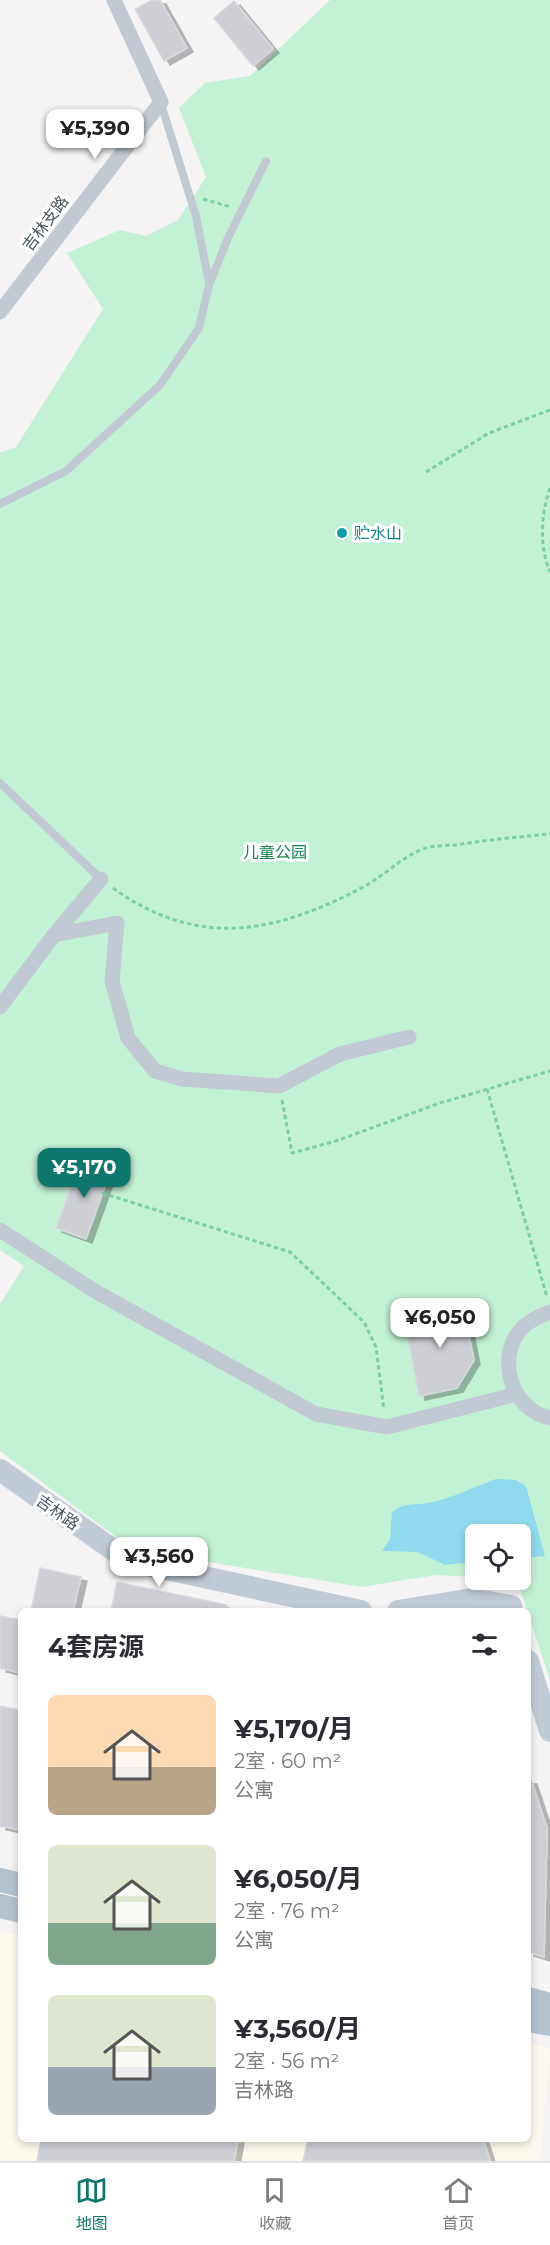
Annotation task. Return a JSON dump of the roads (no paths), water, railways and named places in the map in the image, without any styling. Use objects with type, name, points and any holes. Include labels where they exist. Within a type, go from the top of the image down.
[{"type":"main road","points":[[0,1880],[18,1884]]},
{"type":"main road","points":[[531,2000],[550,2005]]},
{"type":"main road","points":[[531,2021],[550,2024]]},
{"type":"street","points":[[114,0],[160,102]]},
{"type":"street","name":"吉林支路","points":[[0,312],[160,102]]},
{"type":"street","points":[[0,1007],[54,935],[101,879]]},
{"type":"street","points":[[54,935],[117,923],[112,981],[128,1038],[154,1071],[182,1079],[279,1086],[340,1054],[410,1037]]},
{"type":"street","points":[[0,1230],[93,1290],[316,1414],[387,1427],[517,1394]]},
{"type":"street","points":[[549,1305],[521,1329],[512,1344],[508,1361],[509,1378],[517,1394],[528,1408],[550,1418]]},
{"type":"street","name":"吉林路","points":[[0,1470],[129,1561],[347,1608]]},
{"type":"street","points":[[416,1608],[472,1599],[507,1608]]},
{"type":"street","points":[[531,1671],[550,1731]]},
{"type":"lane","points":[[160,102],[190,196],[209,285]]},
{"type":"lane","points":[[0,504],[66,471],[160,385],[199,328],[209,285],[266,161]]},
{"type":"lane","points":[[0,783],[101,879]]},
{"type":"water","points":[[496,1479],[516,1480],[526,1486],[545,1556],[531,1557],[531,1524],[465,1524],[465,1563],[445,1565],[418,1552],[382,1551],[390,1539],[392,1512],[407,1505],[427,1503],[457,1495]]},
{"type":"place","name":"贮水山","points":[[342,533]]},
{"type":"park label","name":"儿童公园","points":[[275,852]]}]
